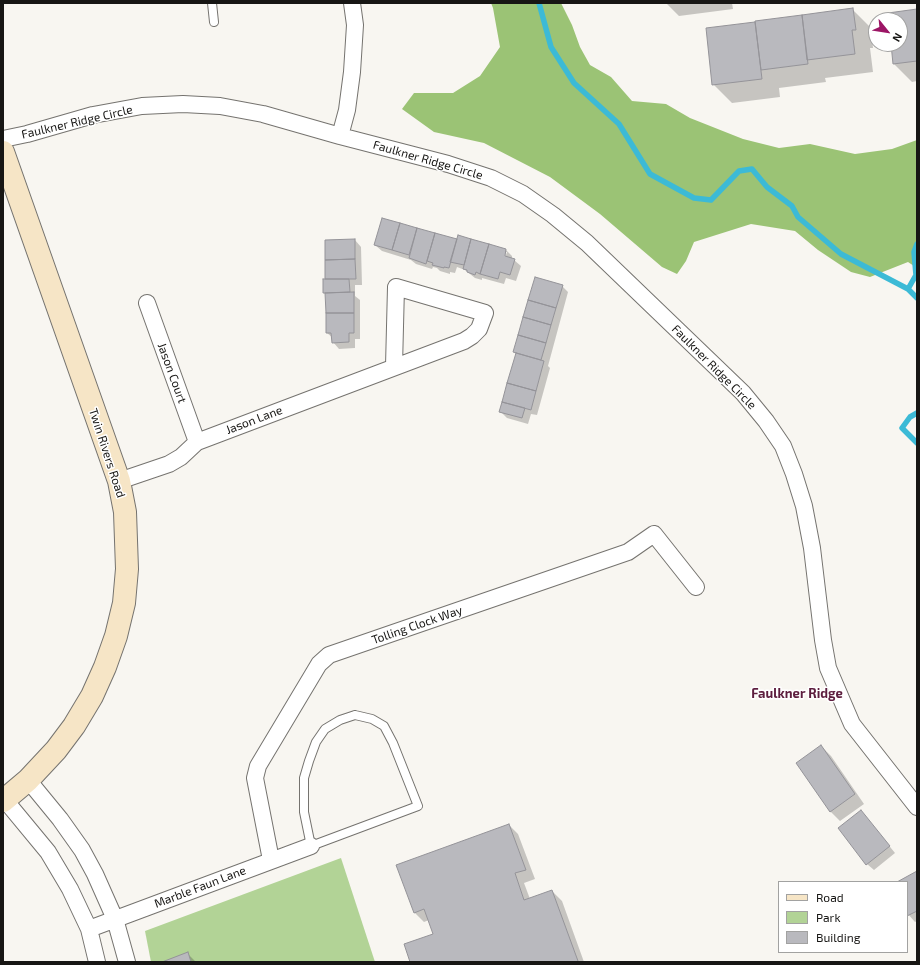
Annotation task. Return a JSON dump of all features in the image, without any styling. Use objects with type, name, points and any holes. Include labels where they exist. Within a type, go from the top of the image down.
[{"type":"street","points":[[340,136],[347,110],[352,72],[355,25],[352,3]]},
{"type":"street","name":"Faulkner Ridge Circle","points":[[3,139],[27,134],[93,115],[142,106],[183,104],[220,106],[263,114],[448,164],[491,178],[523,194],[553,215],[587,243],[743,393],[766,421],[783,446],[804,506],[812,548],[823,640],[828,668],[852,724],[917,807]]},
{"type":"street","name":"Twin Rivers Road","points":[[3,152],[119,481],[125,512],[127,569],[124,603],[116,636],[105,667],[92,696],[74,726],[56,750],[28,780],[4,800]]},
{"type":"street","name":"Jason Lane","points":[[119,481],[169,464],[181,457],[197,442],[472,336],[479,329],[485,313],[396,287],[394,366]]},
{"type":"street","name":"Jason Court","points":[[147,303],[197,442]]},
{"type":"street","name":"Tolling Clock Way","points":[[271,860],[255,778],[258,766],[319,664],[329,655],[628,552],[654,534],[696,587]]},
{"type":"street","points":[[28,780],[60,819],[82,850],[95,874],[115,919],[126,962]]},
{"type":"street","points":[[4,800],[48,852],[70,889],[89,929],[97,962]]},
{"type":"street","name":"Marble Faun Lane","points":[[89,929],[311,846]]},
{"type":"lane","points":[[212,3],[214,22]]},
{"type":"lane","points":[[355,716],[372,719],[384,726],[394,743],[418,806],[311,846],[304,812],[304,778],[316,742],[325,729],[340,720],[355,716]]},
{"type":"green space","points":[[491,3],[561,3],[572,25],[580,47],[590,65],[611,77],[632,101],[666,104],[690,118],[743,139],[779,148],[810,144],[855,154],[892,149],[917,140],[917,268],[908,262],[870,277],[851,272],[818,250],[795,231],[751,224],[694,242],[686,261],[677,274],[662,267],[600,214],[550,177],[484,143],[434,132],[402,109],[414,93],[453,93],[480,76],[500,47]]},
{"type":"green space","points":[[341,858],[375,962],[151,962],[145,931]]},
{"type":"building","points":[[853,8],[856,30],[852,30],[855,54],[807,60],[802,15]]},
{"type":"building","points":[[917,9],[917,61],[893,64],[892,52],[908,52],[908,12],[895,12]]},
{"type":"building","points":[[802,15],[808,64],[761,70],[755,21]]},
{"type":"building","points":[[755,22],[762,79],[712,85],[706,28]]},
{"type":"building","points":[[382,218],[400,223],[392,250],[374,245]]},
{"type":"building","points":[[400,223],[417,228],[409,255],[392,250]]},
{"type":"building","points":[[417,228],[435,233],[426,264],[409,258]]},
{"type":"building","points":[[435,233],[457,239],[449,268],[432,265],[433,263],[427,261]]},
{"type":"building","points":[[458,235],[471,239],[464,265],[450,262]]},
{"type":"building","points":[[355,239],[355,259],[325,260],[325,240]]},
{"type":"building","points":[[471,239],[489,244],[480,274],[476,272],[475,275],[463,269]]},
{"type":"building","points":[[489,244],[506,249],[505,256],[515,259],[510,275],[500,272],[498,279],[480,274]]},
{"type":"building","points":[[355,259],[356,279],[325,279],[325,260]]},
{"type":"building","points":[[535,277],[563,285],[556,308],[528,300]]},
{"type":"building","points":[[323,279],[349,279],[350,292],[323,293]]},
{"type":"building","points":[[354,292],[354,313],[326,313],[325,293]]},
{"type":"building","points":[[528,300],[556,308],[551,325],[523,317]]},
{"type":"building","points":[[326,313],[354,313],[354,333],[349,333],[349,342],[332,343],[331,333],[326,333]]},
{"type":"building","points":[[523,317],[551,325],[546,343],[518,335]]},
{"type":"building","points":[[518,335],[546,343],[541,360],[513,352]]},
{"type":"building","points":[[516,353],[544,361],[536,391],[507,383]]},
{"type":"building","points":[[507,383],[536,391],[531,410],[502,402]]},
{"type":"building","points":[[502,402],[525,408],[522,418],[499,412]]},
{"type":"building","points":[[821,745],[855,794],[830,812],[796,763]]},
{"type":"building","points":[[861,810],[890,846],[866,865],[838,828]]},
{"type":"building","points":[[509,824],[526,870],[515,873],[524,900],[552,890],[578,961],[410,962],[404,944],[433,934],[424,909],[414,913],[396,865]]},
{"type":"building","points":[[917,871],[917,911],[908,916],[908,881],[899,881]]},
{"type":"building","points":[[188,952],[191,962],[162,962]]},
{"type":"waterway","points":[[539,3],[551,47],[574,83],[619,124],[650,174],[694,198],[711,200],[739,171],[752,169],[767,187],[792,206],[798,217],[841,254],[908,289],[917,298]]},
{"type":"waterway","points":[[908,289],[916,275],[914,252],[917,244]]},
{"type":"waterway","points":[[917,413],[910,417],[902,428],[917,443]]},
{"type":"district","name":"Faulkner Ridge","points":[[797,694]]}]
